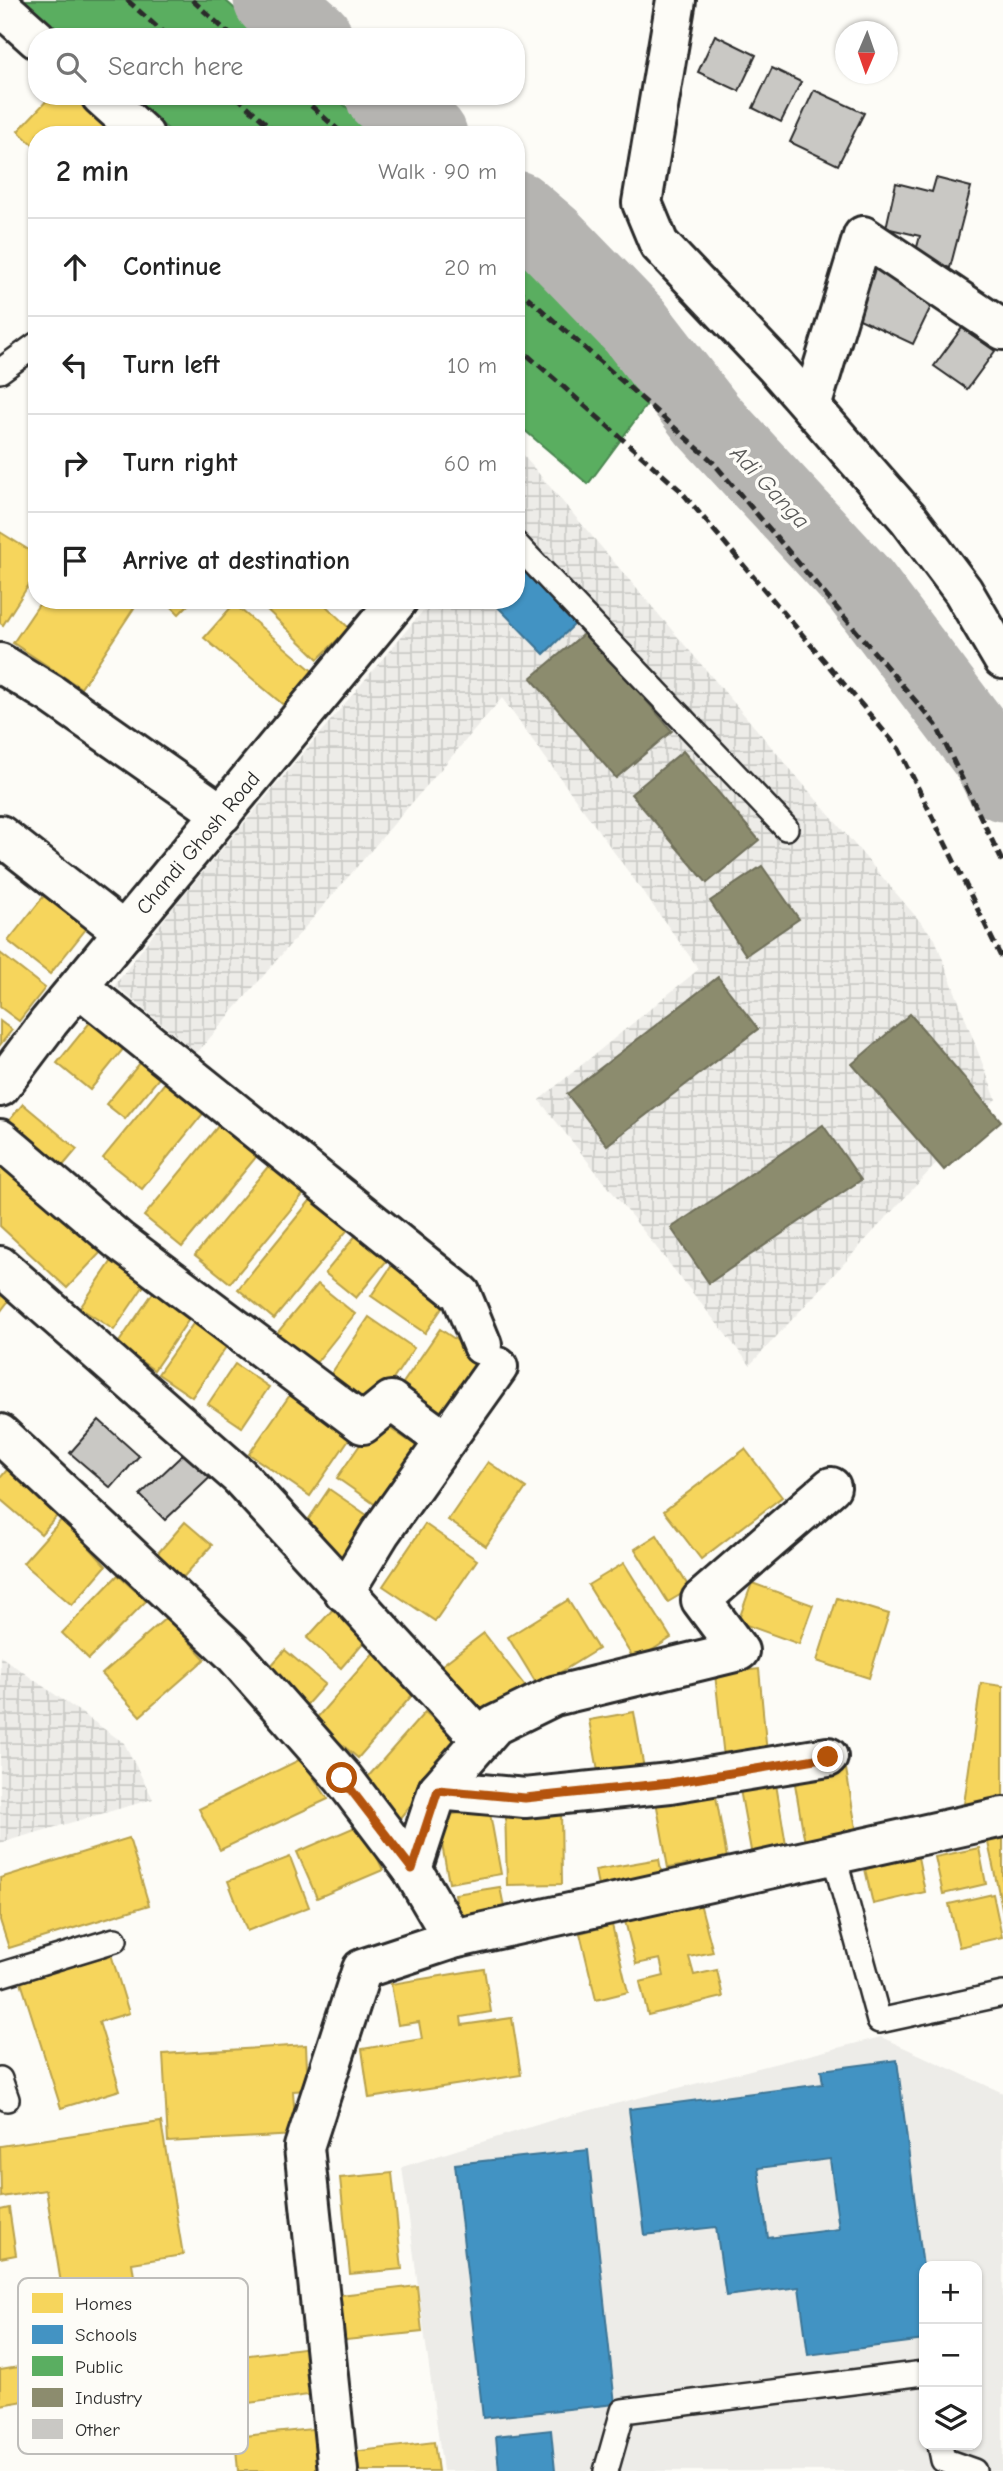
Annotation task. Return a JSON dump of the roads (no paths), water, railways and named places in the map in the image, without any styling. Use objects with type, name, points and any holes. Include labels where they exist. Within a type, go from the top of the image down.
[{"type":"street","points":[[676,0],[642,203],[659,244],[776,367],[909,519],[962,591],[1003,659]]},
{"type":"street","points":[[0,6],[28,31]]},
{"type":"street","points":[[111,105],[134,126]]},
{"type":"street","points":[[811,407],[863,236],[1003,330]]},
{"type":"street","name":"Chandi Ghosh Road","points":[[0,1087],[79,987],[391,609]]},
{"type":"street","points":[[0,663],[51,694],[222,814]]},
{"type":"street","points":[[0,835],[124,932]]},
{"type":"street","points":[[79,987],[461,1294],[490,1356],[444,1440],[344,1592]]},
{"type":"street","points":[[0,1139],[118,1240],[363,1424],[391,1401],[444,1440]]},
{"type":"street","points":[[0,1266],[239,1476],[482,1740]]},
{"type":"street","points":[[0,1434],[233,1653],[342,1778],[412,1869],[453,1939]]},
{"type":"street","points":[[412,1869],[438,1790],[495,1725],[555,1696],[739,1651],[701,1600],[831,1487]]},
{"type":"street","points":[[438,1790],[525,1798],[670,1783],[828,1757]]},
{"type":"street","points":[[338,2471],[304,2147],[362,1969],[453,1939],[1003,1817]]},
{"type":"lane","points":[[0,370],[28,350]]},
{"type":"lane","points":[[525,553],[786,828]]},
{"type":"lane","points":[[834,1856],[879,2021],[1003,1993]]},
{"type":"lane","points":[[0,1975],[115,1940]]},
{"type":"lane","points":[[606,2471],[623,2412],[919,2374]]},
{"type":"lane","points":[[941,2450],[943,2460],[974,2471]]},
{"type":"waterway","name":"Adi Ganga","points":[[272,0],[304,28]]},
{"type":"waterway","name":"Adi Ganga","points":[[394,105],[419,126]]},
{"type":"waterway","name":"Adi Ganga","points":[[525,217],[550,238],[635,326],[707,419],[860,585],[990,757],[1003,783]]},
{"type":"railway","points":[[127,0],[158,28]]},
{"type":"railway","points":[[192,0],[223,28]]},
{"type":"railway","points":[[246,105],[269,126]]},
{"type":"railway","points":[[310,105],[334,126]]},
{"type":"railway","points":[[525,295],[711,460],[936,725],[1003,863]]},
{"type":"railway","points":[[525,353],[680,490],[899,749],[1003,961]]}]
